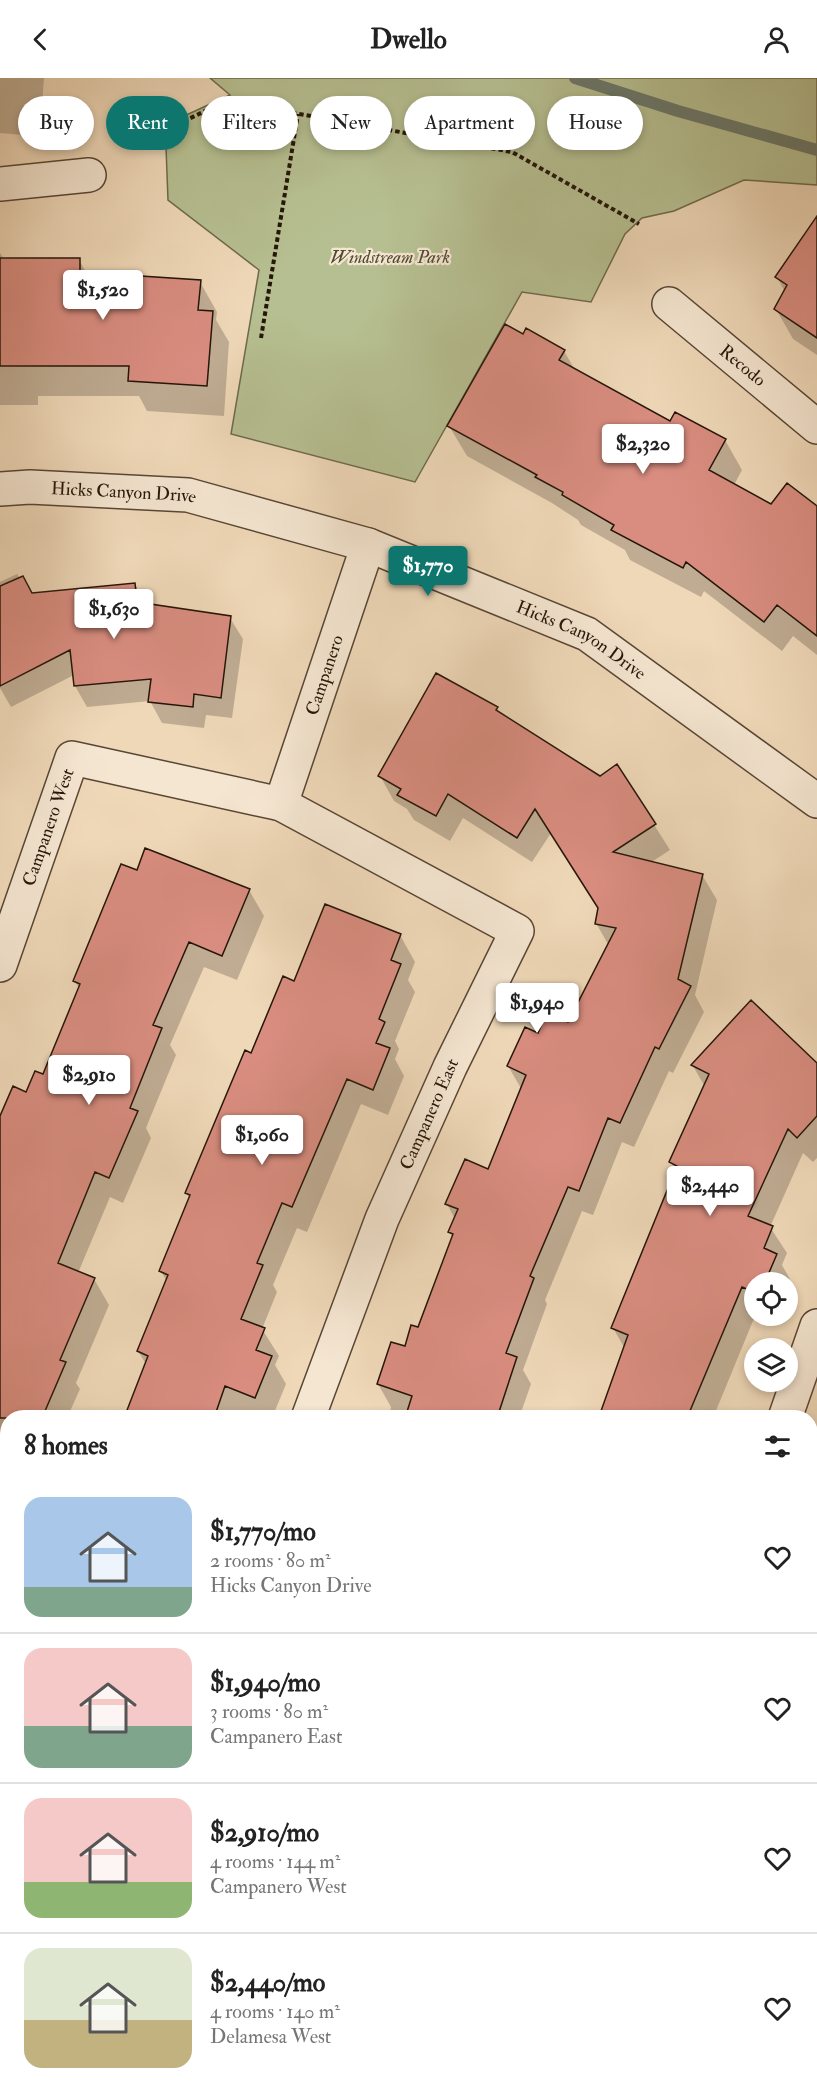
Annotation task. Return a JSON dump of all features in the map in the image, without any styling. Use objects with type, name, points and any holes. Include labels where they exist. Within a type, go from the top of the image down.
[{"type":"street","points":[[0,184],[89,175]]},
{"type":"street","name":"Recodo","points":[[669,303],[817,427]]},
{"type":"street","name":"Hicks Canyon Drive","points":[[0,489],[30,487],[188,495],[368,545],[587,634],[817,801]]},
{"type":"street","name":"Campanero","points":[[281,804],[368,545]]},
{"type":"street","name":"Campanero West","points":[[0,965],[72,758],[281,804]]},
{"type":"street","name":"Campanero East","points":[[281,804],[517,931],[450,1067],[382,1219],[311,1410]]},
{"type":"street","points":[[788,1410],[817,1326]]},
{"type":"path","points":[[298,114],[512,152],[639,224]]},
{"type":"path","points":[[261,338],[292,150]]},
{"type":"green space","name":"Windstream Park","points":[[210,78],[817,78],[817,185],[744,180],[674,211],[642,218],[625,234],[591,302],[522,292],[415,482],[231,434],[259,270],[168,200],[166,150],[189,150],[189,114],[201,108],[201,150],[298,150],[298,96],[228,96],[230,95]]},
{"type":"building","points":[[817,216],[817,338],[774,309],[787,285],[775,277]]},
{"type":"building","points":[[0,258],[80,258],[80,272],[201,280],[198,310],[213,311],[207,386],[128,381],[129,366],[0,366]]},
{"type":"building","points":[[505,324],[523,334],[526,328],[565,350],[559,360],[670,421],[675,412],[726,439],[709,470],[771,504],[787,483],[817,506],[817,636],[777,605],[764,622],[686,562],[683,568],[611,530],[614,525],[562,495],[563,492],[535,477],[537,475],[447,426]]},
{"type":"building","points":[[23,576],[32,593],[135,583],[137,602],[231,616],[221,698],[194,694],[193,707],[148,702],[151,679],[74,686],[70,650],[0,686],[0,586]]},
{"type":"building","points":[[436,673],[498,707],[496,710],[600,776],[617,764],[656,824],[613,852],[703,874],[678,979],[691,986],[659,1049],[655,1047],[620,1123],[608,1118],[579,1191],[568,1187],[530,1276],[534,1278],[506,1353],[517,1357],[500,1410],[408,1410],[412,1396],[377,1384],[391,1342],[405,1346],[411,1325],[418,1327],[453,1234],[448,1232],[458,1209],[445,1204],[465,1159],[488,1169],[526,1075],[507,1066],[525,1027],[538,1033],[547,1012],[568,1022],[616,928],[595,924],[598,908],[535,809],[517,838],[448,794],[436,816],[397,795],[401,789],[378,776]]},
{"type":"building","points":[[145,848],[250,889],[222,956],[189,942],[153,1025],[162,1028],[130,1108],[138,1111],[109,1178],[95,1172],[58,1263],[95,1278],[60,1360],[66,1362],[45,1410],[0,1410],[0,1116],[13,1086],[26,1092],[35,1071],[43,1074],[80,984],[73,981],[121,864],[137,870]]},
{"type":"building","points":[[325,904],[401,934],[391,960],[401,964],[379,1019],[385,1022],[376,1043],[390,1048],[373,1090],[347,1079],[292,1207],[282,1203],[257,1263],[263,1265],[241,1319],[265,1328],[256,1350],[272,1356],[255,1398],[225,1386],[217,1410],[127,1410],[148,1356],[137,1351],[168,1275],[159,1271],[190,1195],[185,1193],[245,1050],[251,1053],[283,976],[294,981]]},
{"type":"building","points":[[751,1000],[817,1063],[817,1116],[797,1138],[788,1129],[748,1216],[773,1226],[764,1248],[777,1254],[769,1272],[744,1272],[744,1288],[742,1287],[690,1410],[601,1410],[628,1335],[611,1328],[677,1166],[669,1162],[709,1074],[691,1065]]},
{"type":"waterway","points":[[575,78],[678,111],[817,150]]}]
